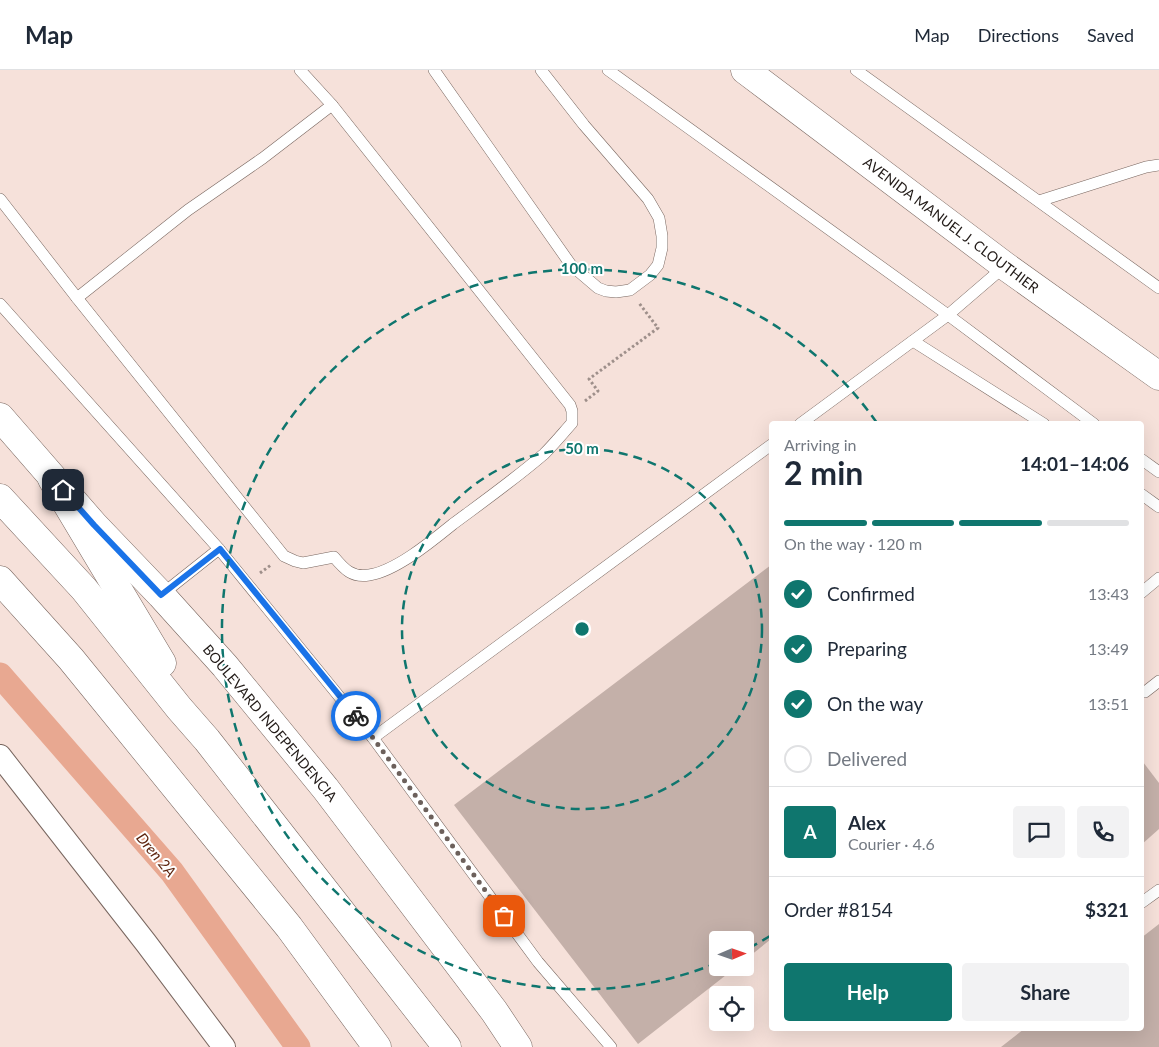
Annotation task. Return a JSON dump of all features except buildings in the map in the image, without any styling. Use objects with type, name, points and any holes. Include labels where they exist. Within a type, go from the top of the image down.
[{"type":"main road","name":"AVENIDA MANUEL J. CLOUTHIER","points":[[745,70],[1005,266],[1159,376]]},
{"type":"main road","name":"BOULEVARD INDEPENDENCIA","points":[[0,417],[52,479],[225,666],[324,788],[494,1011],[518,1047]]},
{"type":"main road","points":[[52,479],[207,740]]},
{"type":"main road","points":[[0,498],[84,589],[207,740],[448,1047]]},
{"type":"main road","points":[[0,580],[71,659],[276,912],[377,1047]]},
{"type":"street","points":[[0,756],[224,1047]]},
{"type":"lane","points":[[0,199],[284,556],[295,562],[334,557],[344,569],[357,575],[370,575],[395,566],[478,506],[544,453],[572,423],[572,410],[570,405],[332,105],[300,70]]},
{"type":"lane","points":[[434,70],[571,264],[598,288],[616,292],[630,290],[650,276],[658,265],[662,242],[659,218],[648,199],[584,125],[541,70]]},
{"type":"lane","points":[[608,70],[948,315],[1090,421]]},
{"type":"lane","points":[[856,70],[1159,288]]},
{"type":"lane","points":[[77,298],[188,210],[263,158],[332,105]]},
{"type":"lane","points":[[1038,201],[1146,167],[1159,165]]},
{"type":"lane","points":[[804,421],[948,315],[1005,266]]},
{"type":"lane","points":[[0,304],[220,549],[373,738],[538,962],[611,1047]]},
{"type":"lane","points":[[913,341],[1039,421]]},
{"type":"lane","points":[[373,738],[769,446]]},
{"type":"lane","points":[[1144,461],[1159,472]]},
{"type":"lane","points":[[1144,496],[1159,507]]},
{"type":"lane","points":[[161,595],[220,549]]},
{"type":"lane","points":[[1144,590],[1159,578]]},
{"type":"lane","points":[[1145,692],[1159,681]]},
{"type":"lane","points":[[1144,901],[1159,890]]},
{"type":"path","points":[[572,410],[598,392],[589,379],[658,328],[630,290]]},
{"type":"path","points":[[247,583],[284,556]]},
{"type":"waterway","name":"Dren 2A","points":[[0,675],[172,872],[298,1047]]},
{"type":"way so far","points":[[356,716],[504,916]]},
{"type":"route","points":[[63,490],[161,595],[220,549],[356,716]]}]
